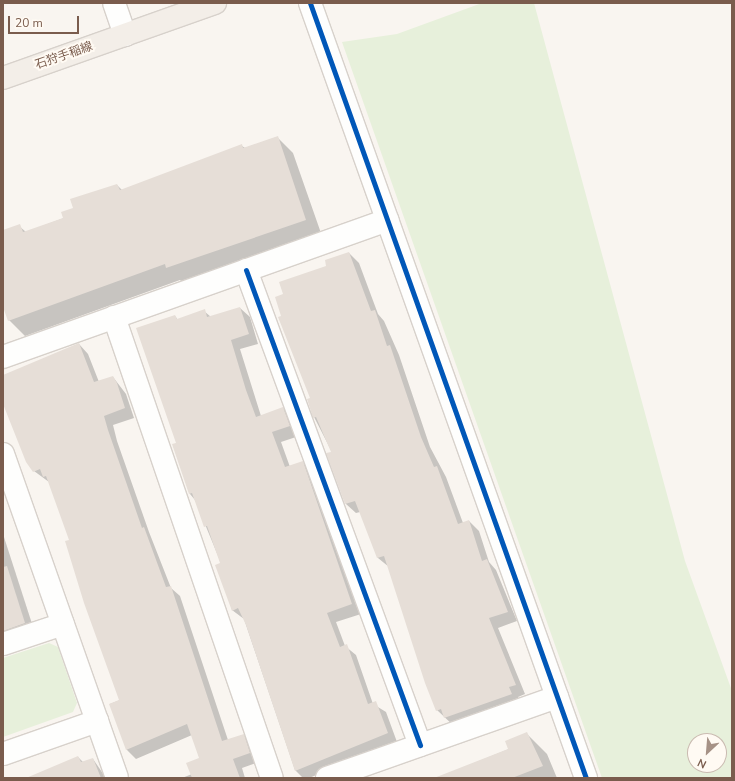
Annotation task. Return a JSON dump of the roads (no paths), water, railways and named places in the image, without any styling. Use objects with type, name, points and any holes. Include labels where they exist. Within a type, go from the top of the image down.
[{"type":"main road","name":"石狩手稲線","points":[[3,78],[215,3]]},
{"type":"street","points":[[114,3],[125,35]]},
{"type":"street","points":[[310,3],[586,778]]},
{"type":"street","points":[[3,357],[387,220]]},
{"type":"street","points":[[246,270],[420,745]]},
{"type":"street","points":[[114,318],[272,778]]},
{"type":"street","points":[[3,454],[116,778]]},
{"type":"street","points":[[3,644],[63,624]]},
{"type":"street","points":[[327,778],[557,697]]},
{"type":"street","points":[[3,754],[97,722]]}]
